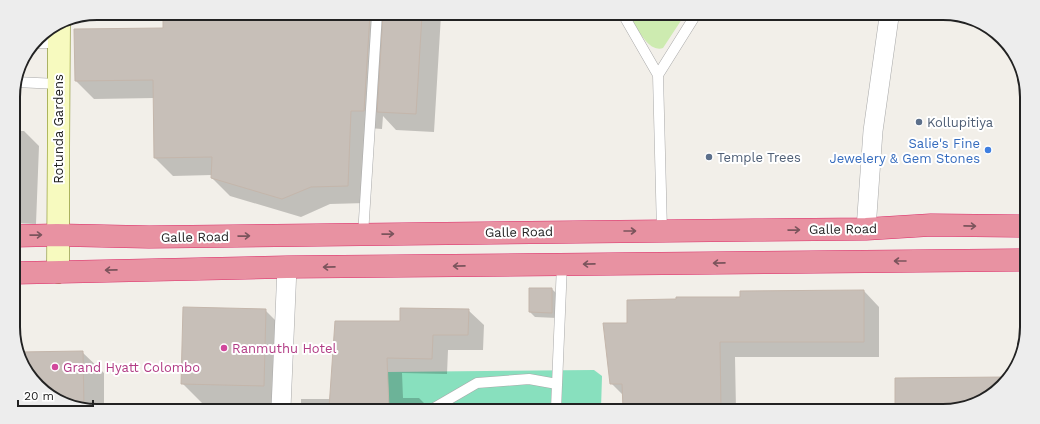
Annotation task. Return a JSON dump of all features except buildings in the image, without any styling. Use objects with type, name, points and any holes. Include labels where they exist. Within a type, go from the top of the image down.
[{"type":"highway","name":"Galle Road","points":[[20,236],[149,237],[363,235],[866,229],[931,226],[1020,226]]},
{"type":"highway","points":[[864,261],[866,229]]},
{"type":"highway","points":[[662,231],[663,263]]},
{"type":"highway","points":[[20,273],[562,264],[1020,260]]},
{"type":"main road","name":"Rotunda Gardens","points":[[58,272],[59,33]]},
{"type":"street","points":[[866,229],[873,131],[889,20]]},
{"type":"street","points":[[281,404],[287,268]]},
{"type":"lane","points":[[363,235],[377,20]]},
{"type":"lane","points":[[626,20],[658,75],[662,231]]},
{"type":"lane","points":[[658,75],[692,20]]},
{"type":"lane","points":[[48,38],[59,33]]},
{"type":"lane","points":[[22,82],[58,84]]},
{"type":"lane","points":[[556,404],[562,264]]},
{"type":"lane","points":[[441,404],[477,384],[529,379],[557,384]]},
{"type":"green space","points":[[631,20],[681,20],[663,48],[660,49],[650,45]]},
{"type":"green space","points":[[594,370],[602,376],[601,404],[375,404],[387,372]]},
{"type":"place","name":"Kollupitiya","points":[[919,122]]},
{"type":"place","name":"Salie's Fine Jewelery & Gem Stones","points":[[988,150]]},
{"type":"place","name":"Temple Trees","points":[[709,157]]},
{"type":"place","name":"Ranmuthu Hotel","points":[[224,348]]},
{"type":"place","name":"Grand Hyatt Colombo","points":[[55,367]]}]
